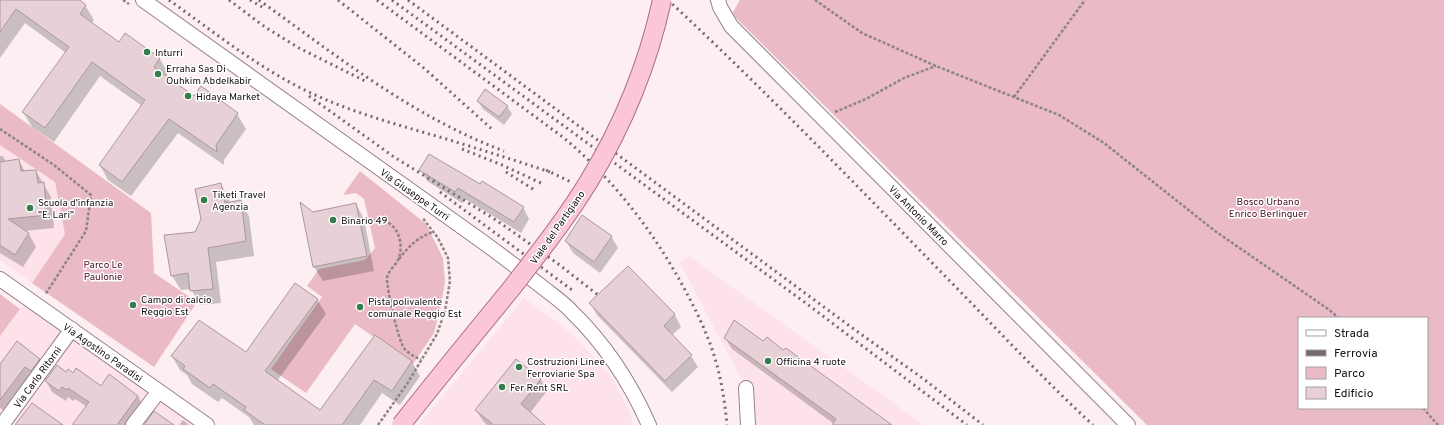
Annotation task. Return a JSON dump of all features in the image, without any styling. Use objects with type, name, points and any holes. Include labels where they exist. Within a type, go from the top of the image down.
[{"type":"main road","name":"Viale del Partigiano","points":[[401,425],[538,254],[589,180],[612,141],[629,103],[644,65],[662,0]]},
{"type":"street","name":"Via Giuseppe Turri","points":[[143,0],[511,262],[571,311],[596,337],[622,372],[649,425]]},
{"type":"street","name":"Via Antonio Marro","points":[[718,0],[730,26],[1128,425]]},
{"type":"street","name":"Via Agostino Paradisi","points":[[0,279],[207,425]]},
{"type":"street","name":"Via Carlo Ritorni","points":[[2,425],[72,329]]},
{"type":"street","points":[[746,388],[748,425]]},
{"type":"street","points":[[133,425],[159,391]]},
{"type":"path","points":[[815,0],[862,33],[936,66],[1059,115],[1104,143],[1215,231],[1328,309],[1337,317]]},
{"type":"path","points":[[1014,97],[1085,0]]},
{"type":"path","points":[[822,118],[866,99],[904,78],[936,66]]},
{"type":"path","points":[[0,129],[54,165],[92,195],[86,231],[38,305]]},
{"type":"path","points":[[378,425],[422,360],[437,334],[445,311],[450,282],[448,258],[438,238],[420,214]]},
{"type":"path","points":[[364,222],[378,220],[387,222],[397,230],[402,244],[398,259]]},
{"type":"path","points":[[422,360],[404,348],[396,325],[387,277],[398,259],[409,246],[422,235],[433,232]]},
{"type":"path","points":[[1423,409],[1438,425]]},
{"type":"shaded area","name":"Scuola d'infanzia \"E. Lari\"","points":[[0,145],[55,182],[65,234],[32,283],[0,260]]},
{"type":"shaded area","points":[[689,256],[924,425],[751,425],[746,388],[680,263]]},
{"type":"shaded area","points":[[28,298],[209,425],[0,425],[0,336]]},
{"type":"shaded area","points":[[524,298],[571,333],[610,375],[630,412],[633,425],[419,425]]},
{"type":"green space","name":"Bosco Urbano Enrico Berlinguer","points":[[740,0],[1444,0],[1444,425],[1147,425],[732,14]]},
{"type":"green space","name":"Parco Le Paulonie","points":[[0,104],[151,213],[154,273],[197,302],[154,367],[32,283],[65,234],[55,182],[0,145]]},
{"type":"green space","points":[[360,171],[426,224],[443,258],[445,282],[441,305],[434,333],[413,364],[355,324],[306,393],[271,369],[322,297],[307,286],[319,269],[365,260],[375,248],[364,199],[356,193],[343,195]]},
{"type":"green space","points":[[0,294],[20,309],[0,336]]},
{"type":"building","points":[[0,0],[80,0],[86,5],[80,14],[119,42],[125,33],[160,58],[154,67],[194,96],[201,86],[238,113],[216,145],[217,152],[169,119],[122,182],[99,165],[145,100],[92,62],[45,128],[22,112],[69,47],[16,9],[0,32]]},
{"type":"building","points":[[485,89],[508,106],[499,117],[477,101]]},
{"type":"building","points":[[429,154],[480,184],[482,181],[524,207],[514,222],[458,188],[455,192],[419,170]]},
{"type":"building","points":[[19,159],[21,171],[36,170],[38,183],[44,182],[47,215],[8,219],[29,233],[15,255],[0,245],[0,162]]},
{"type":"building","points":[[221,183],[225,203],[241,200],[246,241],[208,248],[213,289],[190,291],[188,273],[171,276],[164,235],[195,232],[201,219],[195,189]]},
{"type":"building","points":[[300,202],[313,212],[356,203],[367,256],[313,267]]},
{"type":"building","points":[[582,215],[612,236],[594,262],[565,241]]},
{"type":"building","points":[[628,266],[675,314],[664,326],[692,355],[665,381],[589,303]]},
{"type":"building","points":[[295,283],[318,299],[265,371],[320,410],[375,335],[412,361],[392,391],[374,380],[342,425],[265,425],[244,410],[246,407],[213,384],[210,388],[183,369],[185,366],[171,356],[199,320],[246,352]]},
{"type":"building","points":[[734,320],[763,341],[767,337],[783,350],[786,348],[892,425],[832,425],[836,419],[724,338]]},
{"type":"building","points":[[17,341],[40,359],[31,371],[25,367],[0,400],[0,364]]},
{"type":"building","points":[[516,359],[541,379],[521,404],[545,425],[494,425],[475,410]]},
{"type":"building","points":[[57,365],[66,372],[68,369],[73,373],[76,368],[101,386],[109,374],[138,396],[117,425],[72,425],[89,402],[68,388],[67,390],[62,387],[59,391],[45,381]]},
{"type":"building","points":[[32,403],[63,425],[15,425]]},
{"type":"building","points":[[154,411],[174,425],[144,425]]},
{"type":"railway","points":[[169,0],[262,66],[322,98],[397,125],[470,146],[550,172]]},
{"type":"railway","points":[[229,0],[265,27],[299,48],[365,81]]},
{"type":"railway","points":[[250,0],[264,8]]},
{"type":"railway","points":[[259,0],[377,84],[407,103],[438,121],[504,151]]},
{"type":"railway","points":[[338,0],[425,69],[494,131]]},
{"type":"railway","points":[[377,0],[564,138],[600,171],[632,208],[673,269],[689,298],[710,343],[723,394],[727,425]]},
{"type":"railway","points":[[392,0],[807,304],[967,425]]},
{"type":"railway","points":[[408,0],[925,380],[983,425]]},
{"type":"railway","points":[[668,0],[774,102],[1037,371],[1093,425]]},
{"type":"railway","points":[[309,96],[394,157],[496,220],[557,263],[598,295]]},
{"type":"railway","points":[[462,149],[543,184]]},
{"type":"railway","points":[[546,170],[571,182]]},
{"type":"railway","points":[[506,172],[536,191]]},
{"type":"railway","points":[[440,192],[572,290]]},
{"type":"place","name":"Inturri","points":[[147,52]]},
{"type":"place","name":"Erraha Sas Di Ouhkim Abdelkabir","points":[[158,74]]},
{"type":"place","name":"Hidaya Market","points":[[188,96]]},
{"type":"place","name":"Tiketi Travel Agenzia","points":[[204,200]]},
{"type":"place","name":"Scuola d'infanzia \"E. Lari\"","points":[[30,208]]},
{"type":"place","name":"Binario 49","points":[[333,220]]},
{"type":"place","name":"Campo di calcio Reggio Est","points":[[133,305]]},
{"type":"place","name":"Pista polivalente comunale Reggio Est","points":[[360,307]]},
{"type":"place","name":"Officina 4 ruote","points":[[768,361]]},
{"type":"place","name":"Costruzioni Linee Ferroviarie Spa","points":[[519,367]]},
{"type":"place","name":"Fer Rent SRL","points":[[502,387]]}]
